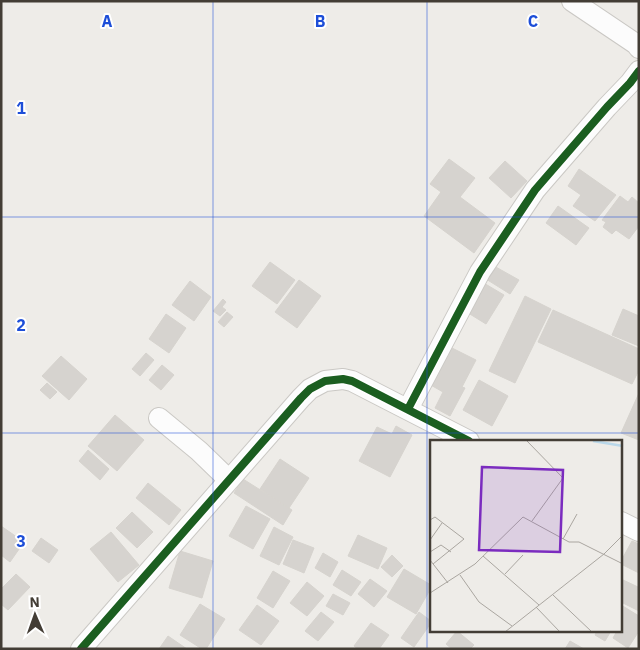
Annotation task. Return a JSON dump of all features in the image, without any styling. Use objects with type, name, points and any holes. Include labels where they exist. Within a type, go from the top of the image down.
[{"type":"street","points":[[572,1],[636,44],[639,48]]},
{"type":"street","points":[[408,408],[480,272],[536,190],[639,71]]},
{"type":"street","points":[[81,649],[310,389],[326,381],[344,379],[352,381],[468,440]]},
{"type":"street","points":[[159,418],[230,480]]},
{"type":"street","points":[[622,522],[639,531]]},
{"type":"building","points":[[449,159],[475,178],[460,197],[495,223],[474,253],[424,216],[441,192],[430,184]]},
{"type":"building","points":[[505,161],[527,181],[511,198],[489,178]]},
{"type":"building","points":[[579,169],[616,195],[595,221],[573,206],[581,195],[568,186]]},
{"type":"building","points":[[620,196],[628,202],[632,197],[639,203],[639,226],[629,239],[616,230],[612,234],[603,227],[606,222],[602,220]]},
{"type":"building","points":[[558,206],[589,228],[576,245],[546,223]]},
{"type":"building","points":[[270,262],[295,280],[277,304],[252,286]]},
{"type":"building","points":[[494,266],[519,280],[510,294],[486,279]]},
{"type":"building","points":[[299,280],[321,296],[297,328],[275,312]]},
{"type":"building","points":[[190,281],[211,297],[194,321],[172,305]]},
{"type":"building","points":[[482,282],[504,295],[486,324],[465,311]]},
{"type":"building","points":[[525,296],[551,309],[515,383],[489,371]]},
{"type":"building","points":[[223,299],[226,302],[222,307],[226,310],[220,316],[213,311]]},
{"type":"building","points":[[623,309],[639,316],[639,346],[612,335]]},
{"type":"building","points":[[553,310],[639,349],[639,370],[632,384],[538,342]]},
{"type":"building","points":[[227,312],[233,317],[224,327],[218,322]]},
{"type":"building","points":[[166,314],[186,328],[169,353],[149,339]]},
{"type":"building","points":[[448,346],[476,360],[462,387],[465,388],[450,416],[435,408],[443,392],[429,384]]},
{"type":"building","points":[[146,353],[154,360],[140,376],[132,369]]},
{"type":"building","points":[[61,356],[87,379],[69,400],[42,376]]},
{"type":"building","points":[[162,365],[174,375],[161,390],[149,380]]},
{"type":"building","points":[[479,380],[508,396],[492,426],[463,410]]},
{"type":"building","points":[[47,383],[57,392],[50,399],[40,390]]},
{"type":"building","points":[[639,393],[639,440],[621,433]]},
{"type":"building","points":[[115,415],[144,440],[117,471],[88,446]]},
{"type":"building","points":[[396,426],[412,435],[390,477],[359,461],[377,427],[392,434]]},
{"type":"building","points":[[88,450],[109,469],[100,480],[79,461]]},
{"type":"building","points":[[280,459],[309,478],[289,508],[260,489]]},
{"type":"building","points":[[243,479],[292,510],[283,525],[234,493]]},
{"type":"building","points":[[148,483],[181,510],[169,525],[136,498]]},
{"type":"building","points":[[246,506],[270,519],[253,549],[229,536]]},
{"type":"building","points":[[132,512],[153,532],[137,548],[116,528]]},
{"type":"building","points":[[1,526],[24,542],[10,562],[1,555]]},
{"type":"building","points":[[274,527],[293,537],[279,565],[260,556]]},
{"type":"building","points":[[111,532],[139,565],[118,582],[90,549]]},
{"type":"building","points":[[358,535],[387,548],[378,569],[348,556]]},
{"type":"building","points":[[41,538],[58,550],[49,563],[32,551]]},
{"type":"building","points":[[293,540],[314,548],[304,573],[283,564]]},
{"type":"building","points":[[632,541],[639,544],[639,573],[622,564],[622,559]]},
{"type":"building","points":[[180,551],[213,561],[202,598],[169,588]]},
{"type":"building","points":[[323,553],[338,562],[330,577],[315,568]]},
{"type":"building","points":[[392,555],[403,566],[392,577],[381,567]]},
{"type":"building","points":[[404,569],[430,584],[430,590],[416,614],[387,597]]},
{"type":"building","points":[[342,570],[361,582],[351,596],[333,585]]},
{"type":"building","points":[[273,571],[290,581],[273,608],[257,598]]},
{"type":"building","points":[[16,574],[30,587],[8,610],[1,604],[1,589]]},
{"type":"building","points":[[370,579],[387,591],[374,607],[358,594]]},
{"type":"building","points":[[622,579],[639,586],[639,611],[622,602]]},
{"type":"building","points":[[307,582],[324,596],[307,616],[290,603]]},
{"type":"building","points":[[333,594],[350,603],[343,615],[326,606]]},
{"type":"building","points":[[200,604],[225,619],[206,649],[202,649],[180,635]]},
{"type":"building","points":[[257,605],[279,621],[261,645],[239,630]]},
{"type":"building","points":[[622,606],[639,616],[639,631],[628,648],[613,638],[616,632],[622,632]]},
{"type":"building","points":[[321,612],[334,622],[318,641],[305,631]]},
{"type":"building","points":[[419,612],[430,620],[430,624],[414,647],[401,638]]},
{"type":"building","points":[[371,623],[389,635],[379,649],[358,649],[354,646]]},
{"type":"building","points":[[458,632],[474,645],[470,649],[452,649],[446,644]]},
{"type":"building","points":[[596,632],[610,632],[605,641],[595,635]]},
{"type":"building","points":[[168,636],[187,649],[159,649]]},
{"type":"building","points":[[570,641],[584,649],[565,649]]},
{"type":"cycle path","points":[[408,409],[480,272],[535,190],[639,71]]},
{"type":"cycle path","points":[[81,649],[310,389],[325,381],[343,379],[352,381],[467,440]]}]
